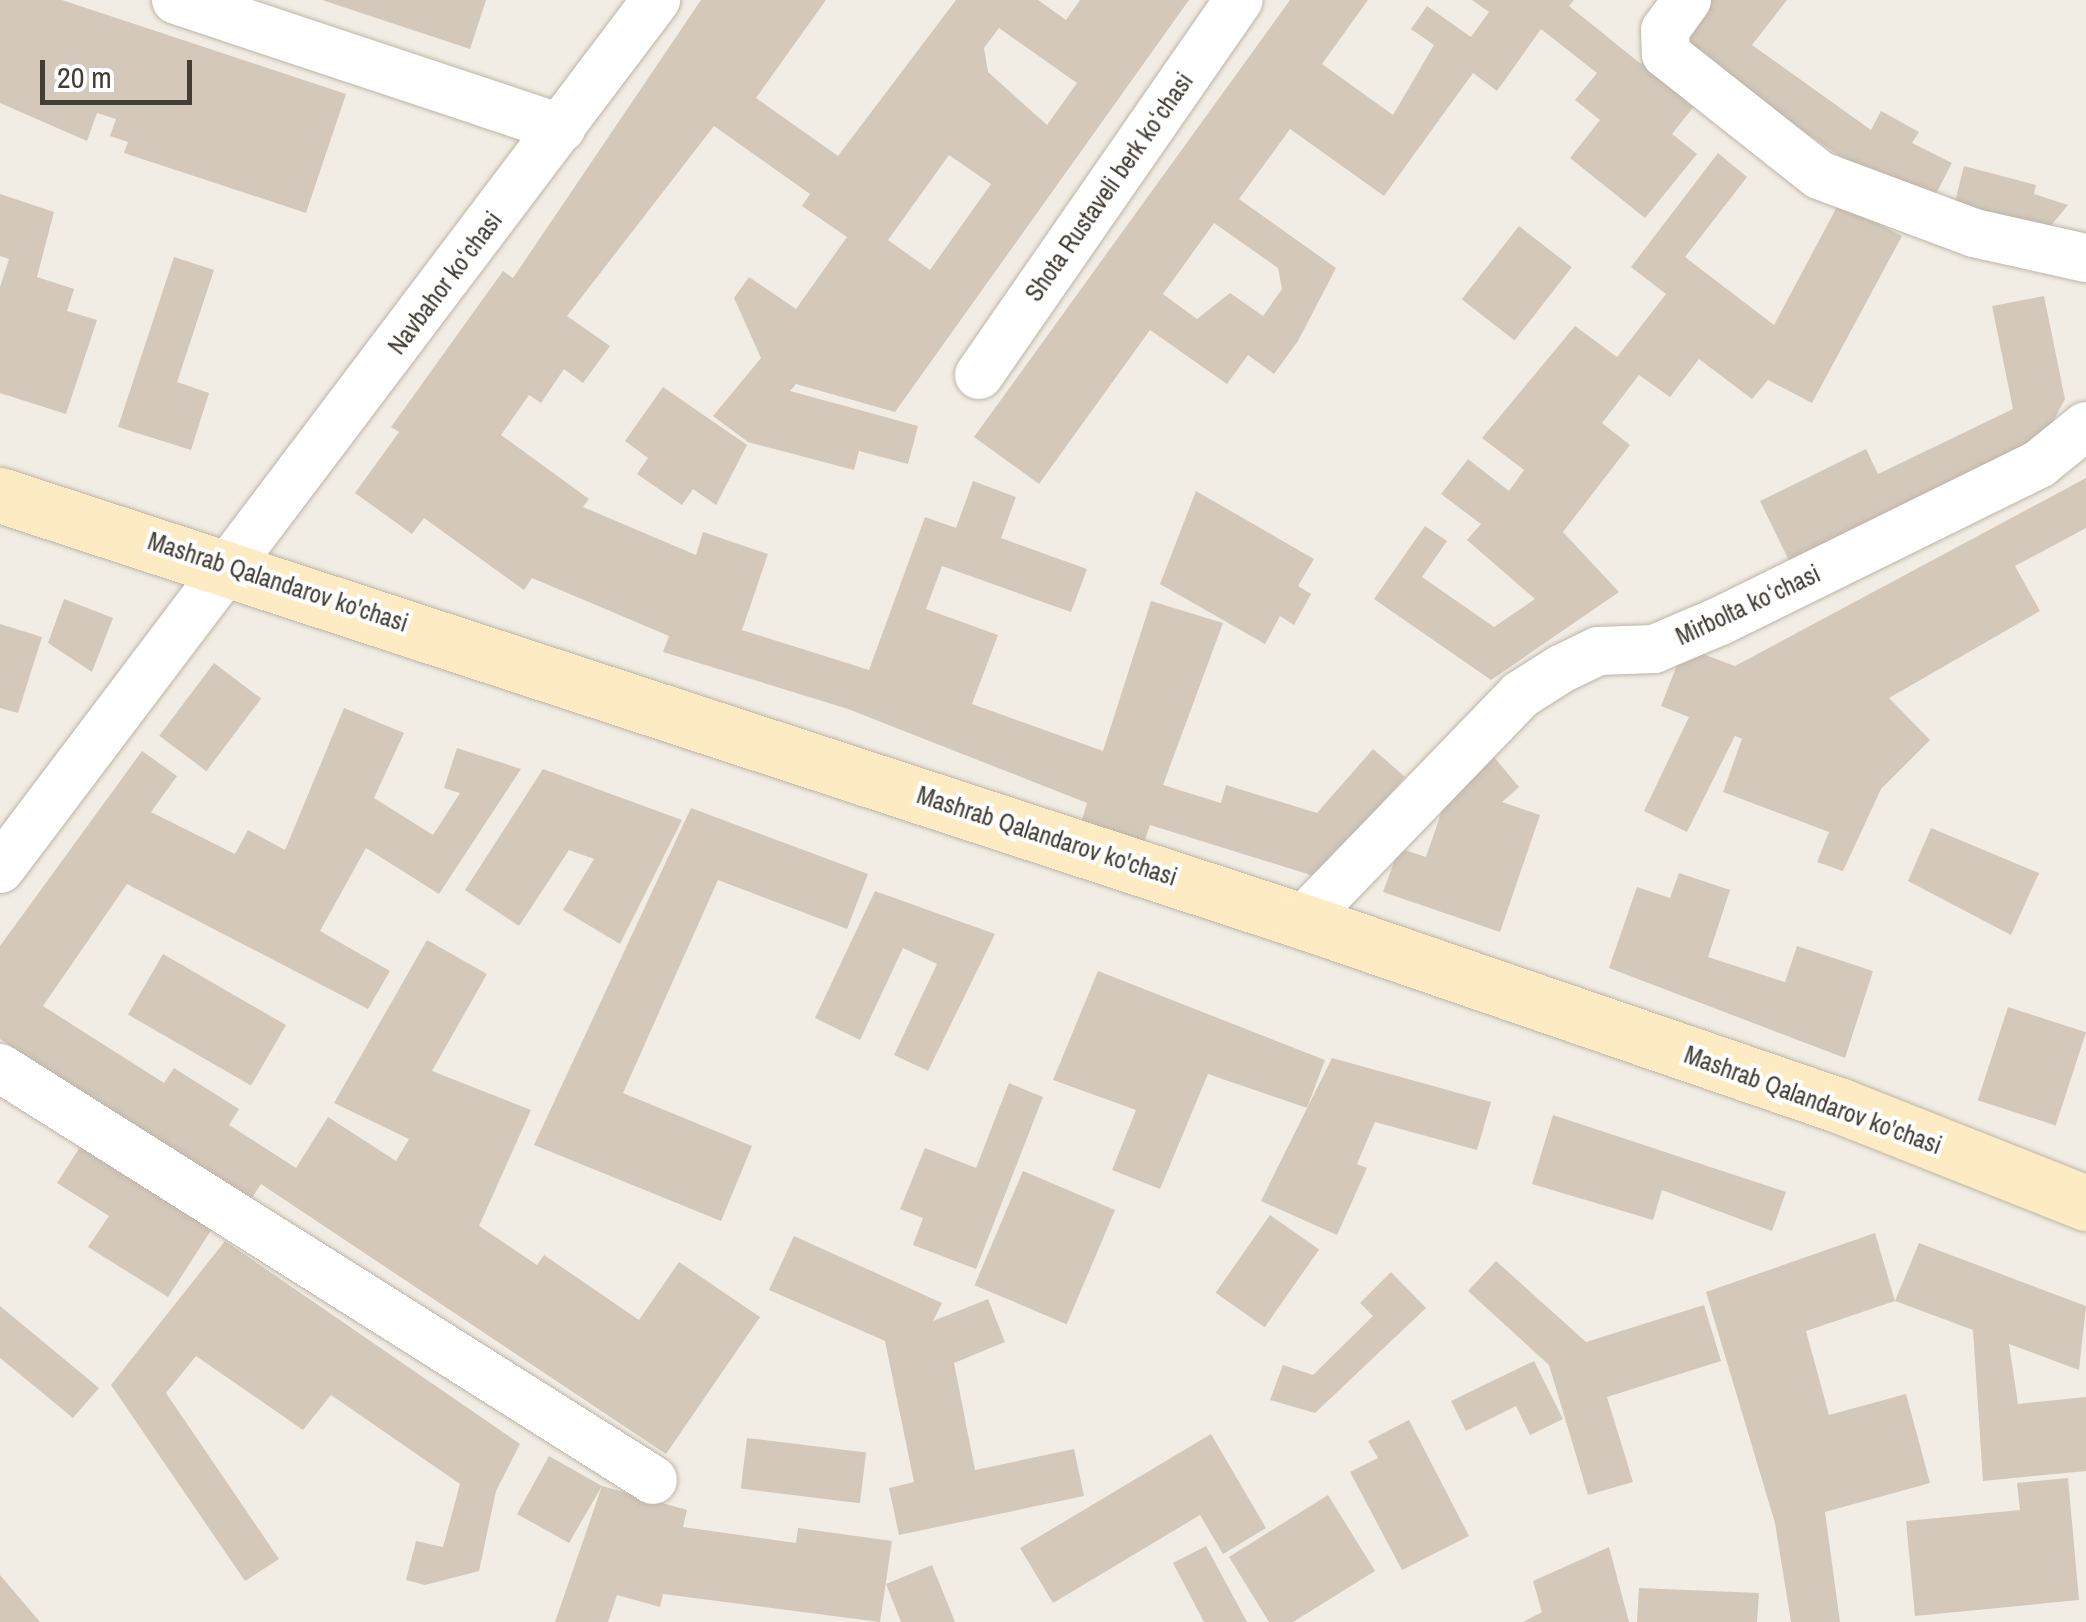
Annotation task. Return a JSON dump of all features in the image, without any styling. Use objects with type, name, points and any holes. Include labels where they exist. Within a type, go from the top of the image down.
[{"type":"main road","name":"Mashrab Qalandarov ko'chasi","points":[[0,495],[234,566],[1302,921],[1841,1106],[2086,1203]]},
{"type":"street","points":[[176,0],[561,128]]},
{"type":"street","name":"Navbahor koʻchasi","points":[[0,869],[234,566],[656,0]]},
{"type":"street","name":"Shota Rustaveli berk koʻchasi","points":[[979,374],[1239,0]]},
{"type":"street","points":[[1687,0],[1665,30],[1666,54],[1819,175],[1974,233],[2080,249]]},
{"type":"street","name":"Mirbolta koʻchasi","points":[[1302,921],[1520,696],[1561,669],[1598,651],[1654,649],[1720,620],[2039,464],[2086,426]]},
{"type":"street","points":[[0,1068],[653,1480]]},
{"type":"building","points":[[0,0],[62,0],[346,94],[306,213],[124,153],[128,142],[110,136],[116,119],[97,113],[87,141],[0,103]]},
{"type":"building","points":[[322,0],[486,0],[470,49]]},
{"type":"building","points":[[701,0],[826,0],[756,98],[838,156],[956,0],[1038,0],[1066,20],[1080,0],[1189,0],[895,412],[796,384],[790,391],[918,426],[908,464],[859,451],[854,470],[748,442],[713,416],[761,358],[734,298],[749,277],[796,309],[847,237],[802,206],[810,194],[714,126],[567,316],[610,346],[583,383],[564,369],[541,403],[529,395],[501,435],[589,499],[583,507],[696,555],[703,532],[768,554],[742,630],[869,670],[925,517],[956,528],[973,481],[1016,497],[1001,538],[1087,569],[1071,612],[942,566],[926,609],[998,635],[972,704],[1103,751],[1151,601],[1223,623],[1163,785],[1221,803],[1226,785],[1317,813],[1373,749],[1405,777],[1317,877],[1150,825],[1144,843],[1081,823],[1087,803],[848,709],[663,652],[669,636],[532,578],[524,590],[424,518],[412,534],[355,493],[399,432],[391,427],[503,271],[513,278]],"holes":[[[999,28],[1077,83],[1047,125],[988,72],[984,48]],[[949,155],[991,184],[930,270],[888,240]]]},
{"type":"building","points":[[1290,0],[1368,0],[1322,64],[1393,115],[1434,45],[1411,29],[1427,6],[1471,37],[1489,12],[1472,0],[1574,0],[1569,6],[1641,64],[1650,53],[1703,95],[1672,134],[1697,154],[1645,218],[1570,158],[1600,120],[1575,100],[1597,73],[1541,29],[1497,91],[1473,73],[1384,196],[1290,129],[1239,199],[1336,268],[1298,341],[1274,374],[1248,355],[1227,384],[1150,330],[1039,484],[974,437]],"holes":[[[1214,223],[1278,268],[1282,289],[1263,316],[1230,293],[1197,319],[1163,294]]]},
{"type":"building","points":[[1706,0],[1787,0],[1752,45],[1871,130],[1881,111],[1919,132],[1912,143],[1952,163],[1931,203],[1851,164],[1673,42]]},
{"type":"building","points":[[1718,153],[1747,177],[1685,257],[1774,325],[1839,203],[1902,236],[1812,403],[1768,380],[1752,399],[1699,359],[1670,397],[1639,375],[1602,423],[1630,445],[1563,532],[1619,592],[1491,680],[1374,599],[1425,526],[1447,541],[1422,577],[1494,627],[1535,599],[1467,540],[1481,524],[1441,494],[1468,459],[1509,491],[1524,470],[1482,438],[1575,326],[1617,357],[1666,294],[1631,267]]},
{"type":"building","points":[[1964,166],[2036,185],[2034,194],[2068,205],[2049,228],[1954,206]]},
{"type":"building","points":[[0,194],[54,212],[37,277],[74,289],[67,311],[97,320],[66,414],[0,393],[0,287],[9,259],[0,256]]},
{"type":"building","points":[[1519,226],[1572,267],[1515,341],[1462,299]]},
{"type":"building","points":[[174,257],[214,270],[177,382],[209,393],[191,450],[118,427]]},
{"type":"building","points":[[2044,296],[2065,399],[2037,451],[1793,569],[1760,501],[1866,449],[1878,474],[2013,409],[1992,306]]},
{"type":"building","points":[[663,387],[747,445],[716,505],[693,489],[682,505],[637,474],[648,458],[625,441]]},
{"type":"building","points":[[2086,478],[2086,528],[2015,566],[2040,611],[1889,698],[1930,740],[1881,789],[1843,871],[1817,862],[1829,832],[1723,792],[1742,739],[1735,736],[1687,832],[1644,811],[1689,717],[1661,706],[1684,647],[1735,666]]},
{"type":"building","points":[[1196,491],[1314,559],[1298,586],[1311,594],[1294,625],[1280,616],[1265,644],[1160,584]]},
{"type":"building","points":[[64,599],[113,618],[92,672],[48,643]]},
{"type":"building","points":[[0,624],[42,637],[18,713],[0,708]]},
{"type":"building","points":[[214,663],[261,699],[206,771],[159,736]]},
{"type":"building","points":[[344,708],[404,733],[374,798],[433,835],[460,793],[444,788],[457,748],[521,769],[439,894],[366,848],[320,931],[390,971],[368,1009],[127,884],[43,1006],[164,1083],[174,1068],[239,1109],[229,1125],[296,1168],[328,1117],[396,1161],[409,1139],[334,1103],[427,940],[487,974],[432,1071],[531,1110],[479,1226],[537,1265],[544,1255],[639,1320],[679,1262],[760,1317],[666,1454],[261,1184],[248,1204],[0,1039],[0,946],[142,751],[177,776],[151,812],[235,854],[248,830],[285,850]]},
{"type":"building","points":[[1494,757],[1519,787],[1502,802],[1540,815],[1500,932],[1383,892],[1399,848],[1426,857],[1447,796]]},
{"type":"building","points":[[543,769],[682,820],[620,944],[563,910],[594,859],[569,850],[519,926],[465,890]]},
{"type":"building","points":[[691,808],[868,874],[847,929],[718,880],[623,1093],[752,1146],[721,1221],[534,1145]]},
{"type":"building","points":[[1931,828],[2039,873],[2011,935],[1908,881]]},
{"type":"building","points":[[1679,873],[1730,890],[1708,957],[1785,982],[1797,946],[1873,971],[1845,1058],[1609,968],[1637,887],[1670,898]]},
{"type":"building","points":[[875,891],[995,934],[928,1071],[894,1055],[937,964],[903,948],[860,1040],[815,1018]]},
{"type":"building","points":[[163,954],[286,1025],[251,1086],[128,1015]]},
{"type":"building","points":[[1098,971],[1325,1060],[1307,1108],[1208,1074],[1160,1189],[1112,1170],[1136,1110],[1053,1080]]},
{"type":"building","points":[[2008,1007],[2086,1032],[2056,1126],[1978,1100]]},
{"type":"building","points":[[1332,1058],[1491,1102],[1477,1150],[1375,1122],[1357,1164],[1367,1168],[1337,1235],[1261,1201]]},
{"type":"building","points":[[1009,1083],[1043,1097],[976,1269],[913,1245],[923,1218],[900,1209],[925,1148],[976,1168]]},
{"type":"building","points":[[1553,1115],[1786,1192],[1772,1231],[1662,1190],[1653,1220],[1532,1184]]},
{"type":"building","points":[[82,1144],[212,1229],[168,1297],[88,1247],[109,1216],[57,1183]]},
{"type":"building","points":[[1023,1171],[1115,1210],[1067,1324],[975,1285]]},
{"type":"building","points":[[1270,1215],[1319,1249],[1265,1327],[1216,1293]]},
{"type":"building","points":[[1875,1233],[1895,1301],[1806,1331],[1829,1415],[1906,1394],[1930,1483],[1825,1512],[1840,1622],[1791,1622],[1775,1523],[1706,1292]]},
{"type":"building","points":[[794,1236],[942,1303],[933,1321],[988,1299],[1005,1342],[954,1363],[975,1470],[1074,1449],[1084,1496],[899,1535],[889,1488],[914,1482],[885,1341],[769,1290]]},
{"type":"building","points":[[225,1241],[520,1444],[496,1491],[479,1571],[425,1585],[406,1580],[416,1541],[443,1547],[460,1484],[331,1395],[303,1430],[196,1356],[166,1393],[279,1559],[245,1581],[111,1385]]},
{"type":"building","points":[[1919,1243],[2086,1306],[2079,1370],[2009,1344],[2018,1404],[2086,1397],[2086,1471],[1983,1481],[1973,1330],[1895,1301]]},
{"type":"building","points":[[1496,1261],[1586,1342],[1704,1305],[1721,1361],[1607,1397],[1633,1482],[1588,1495],[1549,1365],[1468,1291]]},
{"type":"building","points":[[1391,1272],[1426,1308],[1315,1413],[1270,1400],[1283,1365],[1313,1375],[1373,1316],[1360,1303]]},
{"type":"building","points":[[0,1306],[99,1388],[73,1418],[0,1358]]},
{"type":"building","points":[[1534,1361],[1563,1419],[1530,1435],[1516,1406],[1466,1431],[1451,1401]]},
{"type":"building","points":[[1409,1420],[1469,1536],[1402,1570],[1350,1472],[1378,1458],[1368,1441]]},
{"type":"building","points":[[1211,1434],[1266,1528],[1223,1554],[1200,1515],[1053,1603],[1020,1548]]},
{"type":"building","points":[[747,1438],[866,1453],[860,1503],[741,1489]]},
{"type":"building","points":[[549,1456],[602,1486],[569,1543],[517,1514]]},
{"type":"building","points":[[2068,1478],[2079,1600],[1915,1616],[1906,1521],[2020,1510],[2017,1483]]},
{"type":"building","points":[[602,1486],[687,1510],[683,1527],[796,1543],[798,1528],[892,1541],[880,1622],[663,1594],[660,1607],[617,1595],[608,1622],[555,1622]]},
{"type":"building","points":[[1328,1495],[1375,1571],[1293,1622],[1269,1622],[1229,1557]]},
{"type":"building","points":[[1206,1546],[1247,1622],[1204,1622],[1173,1563]]},
{"type":"building","points":[[1609,1547],[1629,1622],[1523,1622],[1542,1612],[1533,1581]]},
{"type":"building","points":[[932,1565],[955,1622],[901,1622],[886,1584]]},
{"type":"building","points":[[0,1575],[40,1622],[0,1622]]},
{"type":"building","points":[[1639,1588],[1759,1593],[1757,1622],[1637,1622]]}]
